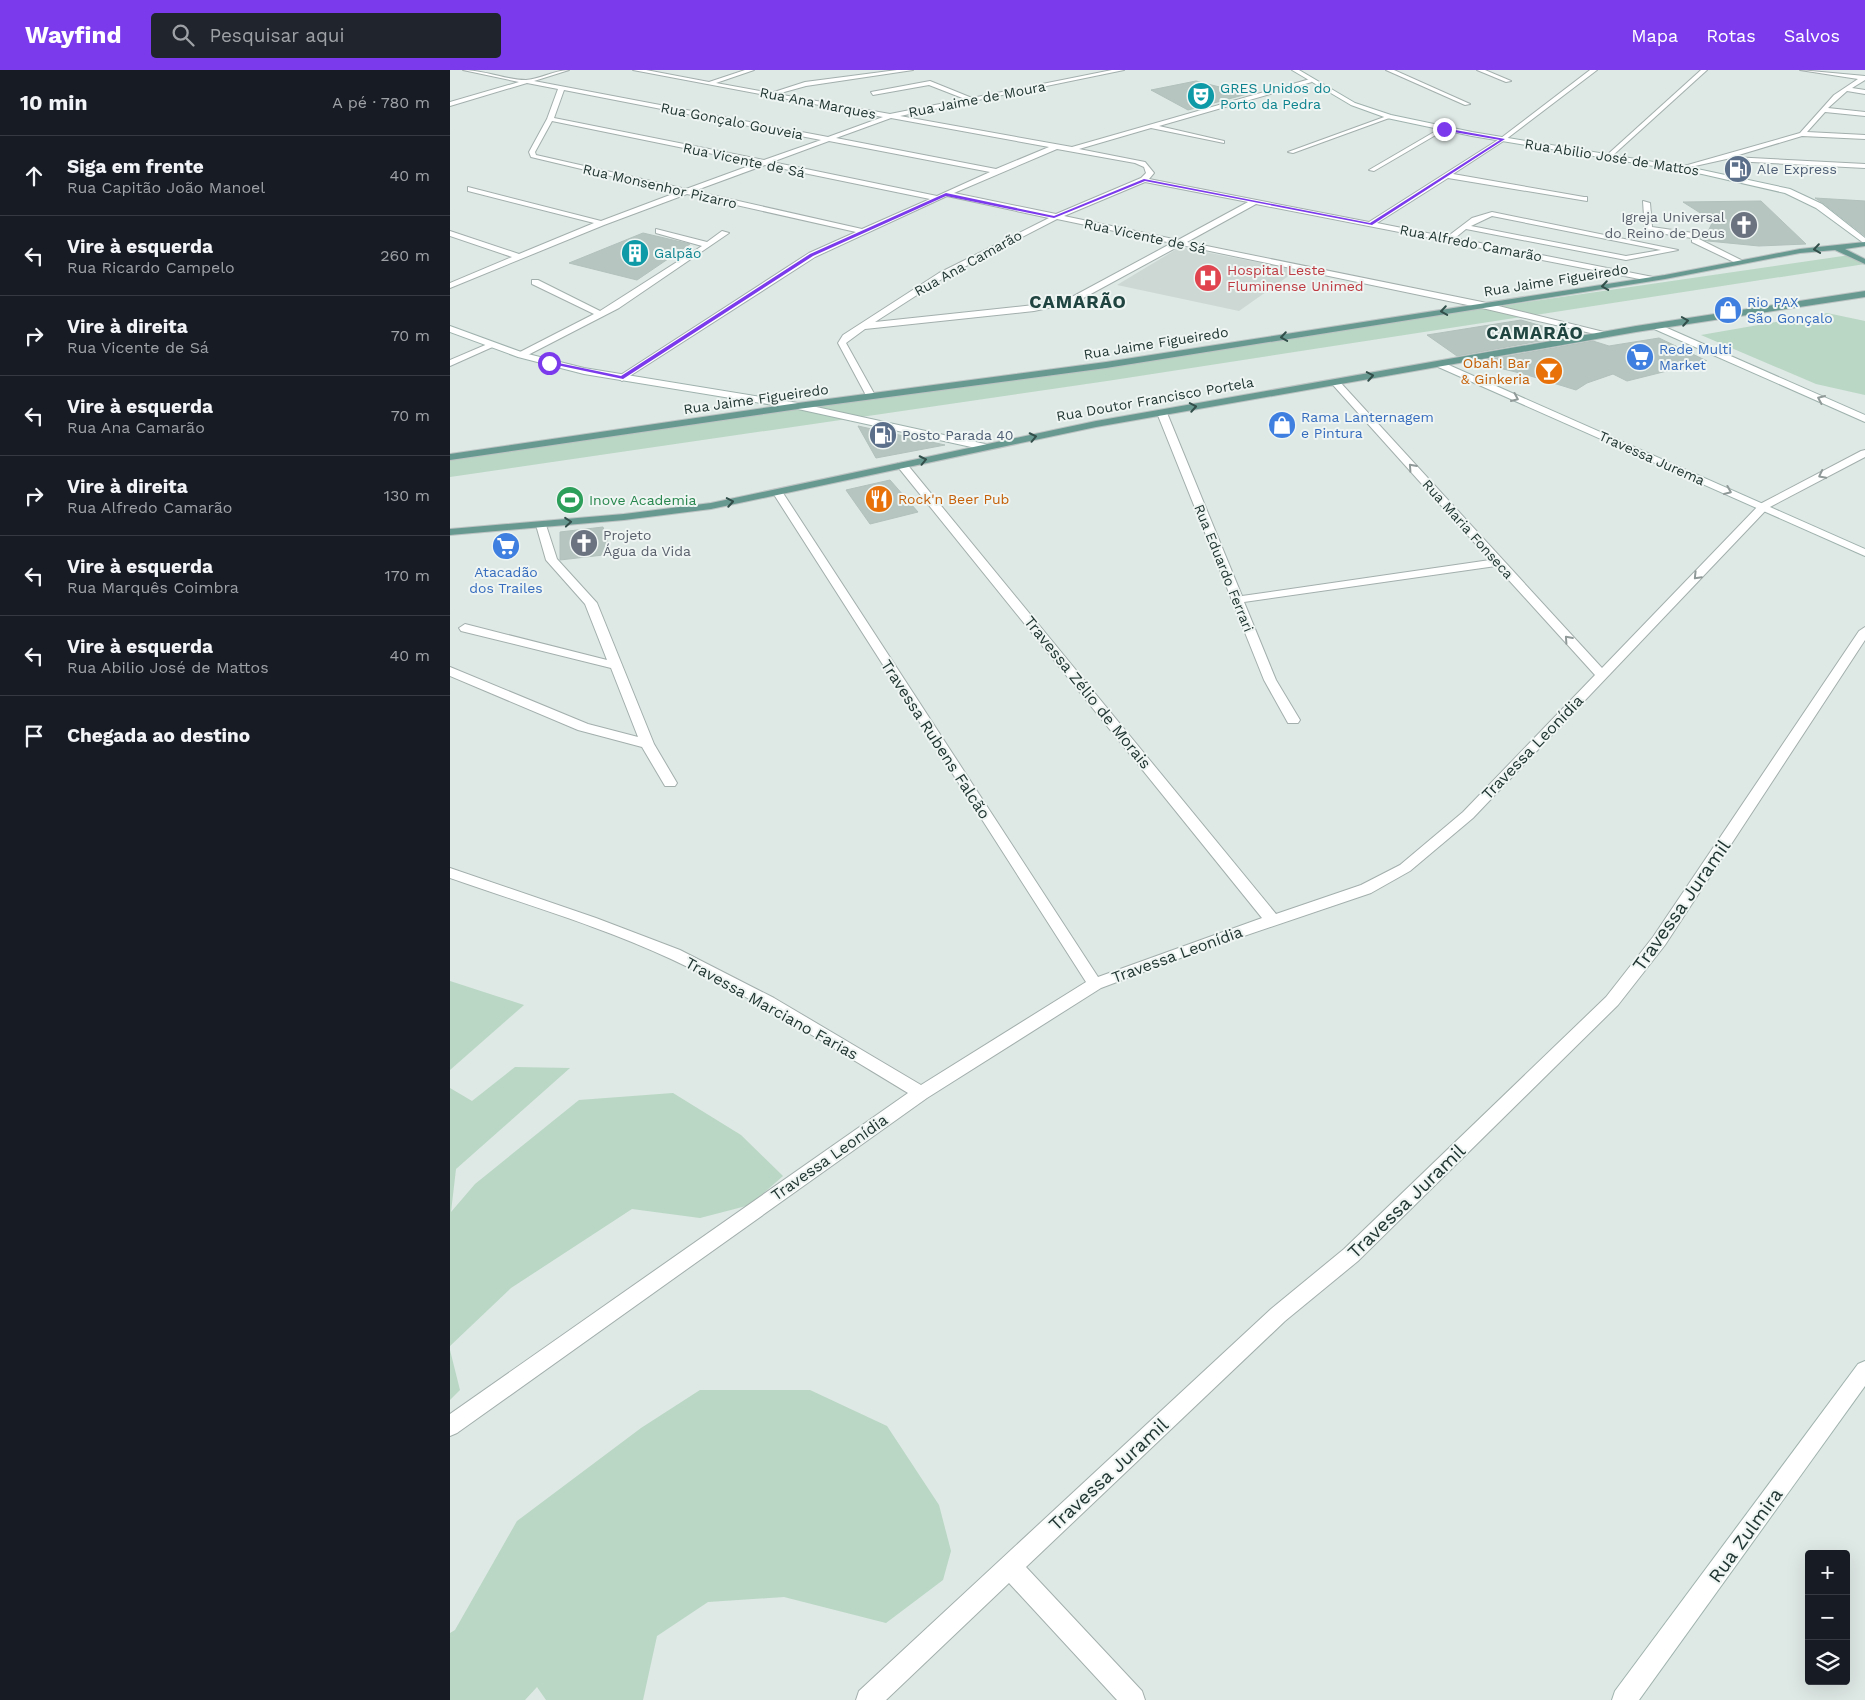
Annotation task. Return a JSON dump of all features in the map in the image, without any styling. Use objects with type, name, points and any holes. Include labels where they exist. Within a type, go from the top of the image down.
[{"type":"main road","name":"Rua Jaime Figueiredo","points":[[450,457],[798,406],[1106,365],[1650,279],[1835,246],[1865,243]]},
{"type":"main road","points":[[1835,246],[1865,262]]},
{"type":"main road","points":[[1827,299],[1861,285]]},
{"type":"main road","name":"Rua Doutor Francisco Portela","points":[[450,532],[676,511],[778,493],[985,447],[1162,413],[1654,326],[1865,294]]},
{"type":"street","name":"Rua Gonçalo Gouveia","points":[[466,70],[997,171]]},
{"type":"street","points":[[450,104],[566,70]]},
{"type":"street","name":"Rua Ana Marques","points":[[636,70],[1058,146]]},
{"type":"street","points":[[734,70],[744,72]]},
{"type":"street","points":[[710,83],[751,70]]},
{"type":"street","points":[[773,94],[805,84],[910,70]]},
{"type":"street","points":[[1068,70],[1080,78]]},
{"type":"street","name":"Rua Jaime de Moura","points":[[891,116],[1121,70]]},
{"type":"street","name":"Rua Abilio José de Mattos","points":[[1295,70],[1359,107],[1389,117],[1444,129],[1746,180],[1798,195],[1819,206],[1865,243]]},
{"type":"street","points":[[1389,70],[1467,104]]},
{"type":"street","points":[[1480,70],[1508,82]]},
{"type":"street","points":[[1370,224],[1503,139],[1594,70]]},
{"type":"street","points":[[1609,156],[1704,70]]},
{"type":"street","points":[[1803,70],[1864,78]]},
{"type":"street","points":[[1802,134],[1844,89],[1864,78]]},
{"type":"street","points":[[1071,149],[1310,80]]},
{"type":"street","points":[[873,93],[930,83],[972,100]]},
{"type":"street","name":"Rua Monsenhor Pizarro","points":[[562,88],[550,119],[532,152],[533,156],[860,232]]},
{"type":"street","points":[[1844,89],[1865,92]]},
{"type":"street","points":[[1826,110],[1865,114]]},
{"type":"street","points":[[450,286],[601,224],[891,116]]},
{"type":"street","points":[[1291,152],[1389,117]]},
{"type":"street","name":"Rua Vicente de Sá","points":[[550,119],[763,164],[1054,217],[1482,305],[1608,334]]},
{"type":"street","points":[[1147,126],[1222,142]]},
{"type":"street","points":[[1372,170],[1444,129]]},
{"type":"street","points":[[1679,169],[1802,134],[1865,137]]},
{"type":"street","points":[[622,378],[812,255],[997,171],[1058,146],[1145,164],[1150,173],[1144,180]]},
{"type":"street","points":[[1722,158],[1865,166]]},
{"type":"street","points":[[1445,175],[1584,199]]},
{"type":"street","name":"Rua Alfredo Camarão","points":[[1144,180],[1650,279]]},
{"type":"street","name":"Rua Ana Camarão","points":[[871,397],[842,343],[846,337],[942,275],[1054,217],[1144,180]]},
{"type":"street","points":[[471,189],[601,224]]},
{"type":"street","points":[[864,326],[1055,305],[1084,294],[1254,202]]},
{"type":"street","points":[[1646,202],[1648,229],[1697,236],[1695,240],[1741,262]]},
{"type":"street","points":[[1449,239],[1466,227],[1488,214],[1674,250],[1626,258],[1466,227]]},
{"type":"street","points":[[1528,239],[1546,224]]},
{"type":"street","points":[[659,231],[708,245]]},
{"type":"street","points":[[450,233],[519,257]]},
{"type":"street","points":[[521,355],[625,301],[725,233]]},
{"type":"street","points":[[535,282],[600,314]]},
{"type":"street","points":[[1654,326],[1865,419]]},
{"type":"street","points":[[450,329],[521,355],[622,378],[798,406],[985,447]]},
{"type":"street","points":[[450,363],[493,345]]},
{"type":"street","name":"Travessa Jurema","points":[[1439,364],[1764,506],[1865,553]]},
{"type":"street","name":"Rua Maria Fonseca","points":[[1336,383],[1601,675]]},
{"type":"street","name":"Rua Eduardo Ferrari","points":[[1162,413],[1236,600],[1270,680],[1293,720]]},
{"type":"street","name":"Travessa Leonídia","points":[[450,1426],[921,1093],[1012,1034],[1095,984],[1272,920],[1366,889],[1405,868],[1468,815],[1764,506],[1865,453]]},
{"type":"street","name":"Travessa Zélio de Morais","points":[[902,465],[1272,920]]},
{"type":"street","name":"Travessa Rubens Falcão","points":[[778,493],[1095,984]]},
{"type":"street","points":[[541,525],[552,560],[591,603],[647,744],[670,783]]},
{"type":"street","points":[[1236,600],[1498,562]]},
{"type":"street","points":[[465,628],[616,666]]},
{"type":"street","name":"Travessa Juramil","points":[[868,1700],[1278,1315],[1351,1255],[1612,1001],[1660,941],[1865,631]]},
{"type":"street","points":[[450,671],[583,727],[647,744]]},
{"type":"street","name":"Travessa Marciano Farias","points":[[450,873],[612,929],[675,955],[761,998],[921,1093]]},
{"type":"street","name":"Rua Zulmira","points":[[1624,1700],[1865,1370]]},
{"type":"street","points":[[1009,1566],[1133,1700]]},
{"type":"shaded area","name":"Hospital Leste Fluminense Unimed","points":[[1180,247],[1297,270],[1239,311],[1117,285]]},
{"type":"green space","points":[[1850,255],[1865,264],[1107,381],[450,477],[450,459]]},
{"type":"green space","points":[[1827,313],[1865,321],[1865,395],[1816,384],[1701,335]]},
{"type":"green space","points":[[450,981],[524,1005],[450,1070]]},
{"type":"green space","points":[[515,1067],[570,1068],[456,1169],[451,1212],[475,1184],[579,1100],[673,1093],[741,1135],[783,1176],[750,1205],[700,1218],[632,1209],[511,1288],[450,1346],[450,1088],[472,1101]]},
{"type":"green space","points":[[450,1350],[460,1390],[450,1400]]},
{"type":"green space","points":[[700,1390],[810,1390],[887,1426],[939,1505],[951,1551],[943,1580],[886,1623],[784,1597],[708,1602],[657,1636],[643,1700],[546,1700],[537,1687],[525,1700],[450,1700],[450,1633],[455,1630],[517,1521],[641,1428]]},
{"type":"building","name":"GRES Unidos do Porto da Pedra","points":[[1196,81],[1247,94],[1188,110],[1151,90]]},
{"type":"building","points":[[1815,198],[1865,201],[1865,236],[1823,203]]},
{"type":"building","name":"Igreja Universal do Reino de Deus","points":[[1761,201],[1806,244],[1759,246],[1704,240],[1713,221],[1683,202]]},
{"type":"building","name":"Galpão","points":[[643,233],[690,244],[637,280],[569,263]]},
{"type":"building","points":[[1521,320],[1573,335],[1457,356],[1427,335]]},
{"type":"building","points":[[1659,338],[1707,361],[1627,381],[1613,374],[1587,383],[1576,390],[1524,374],[1474,362],[1593,341],[1609,346]]},
{"type":"building","name":"Posto Parada 40","points":[[858,426],[945,445],[876,458]]},
{"type":"building","name":"Rock'n Beer Pub","points":[[890,480],[918,512],[870,524],[846,490]]},
{"type":"building","name":"Projeto Água da Vida","points":[[603,527],[612,554],[560,560],[560,532]]},
{"type":"place","name":"GRES Unidos do Porto da Pedra","points":[[1201,96]]},
{"type":"place","name":"Ale Express","points":[[1738,169]]},
{"type":"place","name":"Igreja Universal do Reino de Deus","points":[[1744,225]]},
{"type":"place","name":"Galpão","points":[[635,253]]},
{"type":"place","name":"Hospital Leste Fluminense Unimed","points":[[1208,278]]},
{"type":"place","name":"Rio PAX São Gonçalo","points":[[1728,310]]},
{"type":"place","name":"Rede Multi Market","points":[[1640,357]]},
{"type":"place","name":"Obah! Bar & Ginkeria","points":[[1549,371]]},
{"type":"place","name":"Rama Lanternagem e Pintura","points":[[1282,425]]},
{"type":"place","name":"Posto Parada 40","points":[[883,435]]},
{"type":"place","name":"Rock'n Beer Pub","points":[[879,499]]},
{"type":"place","name":"Inove Academia","points":[[570,500]]},
{"type":"place","name":"Projeto Água da Vida","points":[[584,543]]},
{"type":"place","name":"Atacadão dos Trailes","points":[[506,546]]},
{"type":"district","name":"CAMARÃO","points":[[1078,302]]},
{"type":"district","name":"CAMARÃO","points":[[1535,333]]},
{"type":"route","points":[[549,363],[622,378],[812,255],[946,194],[1054,217],[1144,180],[1370,224],[1503,139],[1444,129]]}]
